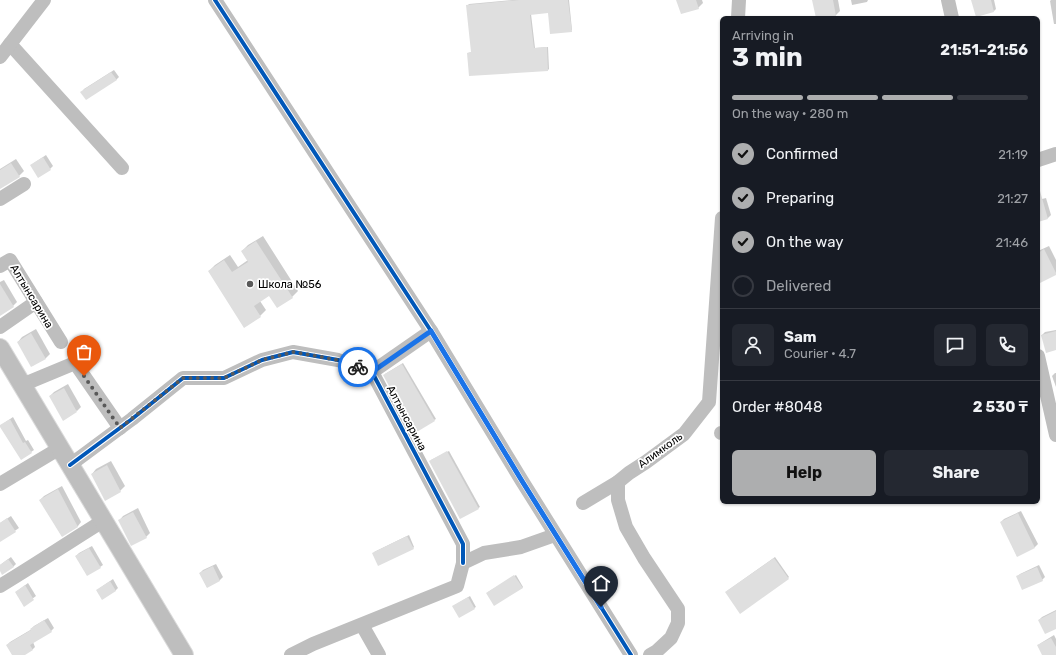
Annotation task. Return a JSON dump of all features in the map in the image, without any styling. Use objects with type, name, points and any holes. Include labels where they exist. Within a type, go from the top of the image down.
[{"type":"main road","points":[[0,350],[184,655]]},
{"type":"street","points":[[0,57],[44,0]]},
{"type":"street","points":[[216,0],[431,331],[555,535],[631,655]]},
{"type":"street","points":[[738,16],[739,0]]},
{"type":"street","points":[[948,0],[952,16]]},
{"type":"street","points":[[10,44],[122,168]]},
{"type":"street","points":[[1040,159],[1056,154]]},
{"type":"street","points":[[0,199],[24,184]]},
{"type":"street","name":"Алимколь","points":[[583,503],[618,482],[629,472],[646,462],[684,434],[709,402],[720,246]]},
{"type":"street","name":"Алтынсарина","points":[[0,266],[10,260],[60,342]]},
{"type":"street","points":[[0,326],[36,302]]},
{"type":"street","points":[[70,465],[183,378],[224,378],[262,360],[293,352],[338,360],[372,372],[431,331]]},
{"type":"street","points":[[22,385],[74,363],[120,428]]},
{"type":"street","points":[[1040,365],[1056,435]]},
{"type":"street","name":"Алтынсарина","points":[[291,655],[313,644],[457,586],[462,563],[463,544],[372,372]]},
{"type":"street","points":[[0,484],[60,448]]},
{"type":"street","points":[[618,482],[618,500],[626,527],[644,558],[678,609],[678,623],[671,638],[658,651],[650,655]]},
{"type":"street","points":[[0,586],[39,563],[103,521]]},
{"type":"street","points":[[462,563],[484,553],[521,547],[555,535]]},
{"type":"street","points":[[362,625],[379,655]]},
{"type":"building","points":[[519,0],[568,0],[572,32],[550,34],[548,13],[530,15],[534,48],[547,47],[548,71],[469,76],[467,53],[471,52],[466,5]]},
{"type":"building","points":[[676,0],[696,0],[699,9],[681,14]]},
{"type":"building","points":[[812,0],[833,0],[836,16],[816,16]]},
{"type":"building","points":[[971,0],[991,0],[994,12],[976,16]]},
{"type":"building","points":[[111,72],[117,80],[86,100],[80,92]]},
{"type":"building","points":[[43,157],[51,170],[38,178],[30,165]]},
{"type":"building","points":[[11,163],[20,177],[0,189],[0,170]]},
{"type":"building","points":[[1040,191],[1048,219],[1040,221]]},
{"type":"building","name":"Школа №56","points":[[256,241],[293,298],[277,308],[269,296],[254,306],[261,317],[244,328],[208,271],[224,260],[232,272],[248,262],[241,251]]},
{"type":"building","points":[[1044,249],[1056,275],[1040,283],[1040,252]]},
{"type":"building","points":[[0,284],[14,307],[0,316]]},
{"type":"building","points":[[1056,331],[1056,350],[1046,353],[1041,335]]},
{"type":"building","points":[[31,333],[46,359],[31,367],[17,342]]},
{"type":"building","points":[[402,364],[435,421],[415,433],[383,375]]},
{"type":"building","points":[[64,388],[77,412],[63,421],[49,396]]},
{"type":"building","points":[[10,419],[23,443],[25,442],[32,453],[21,460],[0,427],[0,425]]},
{"type":"building","points":[[447,451],[479,509],[460,519],[429,461]]},
{"type":"building","points":[[107,465],[121,492],[105,501],[91,474]]},
{"type":"building","points":[[58,489],[78,527],[62,537],[39,500]]},
{"type":"building","points":[[133,512],[147,538],[131,546],[118,520]]},
{"type":"building","points":[[1018,513],[1035,548],[1017,557],[1000,522]]},
{"type":"building","points":[[7,518],[16,532],[0,542],[0,523]]},
{"type":"building","points":[[407,536],[414,549],[378,566],[372,553]]},
{"type":"building","points":[[89,548],[101,568],[87,576],[75,556]]},
{"type":"building","points":[[774,558],[789,579],[740,614],[725,592]]},
{"type":"building","points":[[8,559],[14,567],[2,575],[0,565]]},
{"type":"building","points":[[213,566],[220,581],[207,588],[199,573]]},
{"type":"building","points":[[1037,567],[1043,581],[1022,590],[1016,576]]},
{"type":"building","points":[[514,575],[523,588],[494,606],[486,593]]},
{"type":"building","points":[[110,581],[116,591],[102,600],[96,590]]},
{"type":"building","points":[[25,585],[34,600],[24,607],[15,592]]},
{"type":"building","points":[[468,597],[475,609],[459,618],[452,606]]},
{"type":"building","points":[[1056,611],[1056,629],[1045,634],[1038,620]]},
{"type":"building","points":[[44,620],[52,632],[30,645],[33,650],[25,655],[12,655],[6,645],[31,630],[30,629]]},
{"type":"building","points":[[1051,638],[1056,647],[1056,655],[1042,655],[1037,645]]},
{"type":"cycle path","points":[[215,0],[431,331],[522,481],[631,655]]},
{"type":"cycle path","points":[[70,465],[132,419],[183,378],[224,378],[262,360],[293,352],[338,360],[372,372],[463,544],[463,563]]},
{"type":"way so far","points":[[84,376],[120,428],[183,378],[224,378],[262,360],[293,352],[338,360],[358,367]]},
{"type":"place","name":"Школа №56","points":[[250,284]]},
{"type":"route","points":[[358,367],[372,372],[431,331],[555,535],[601,607]]}]
